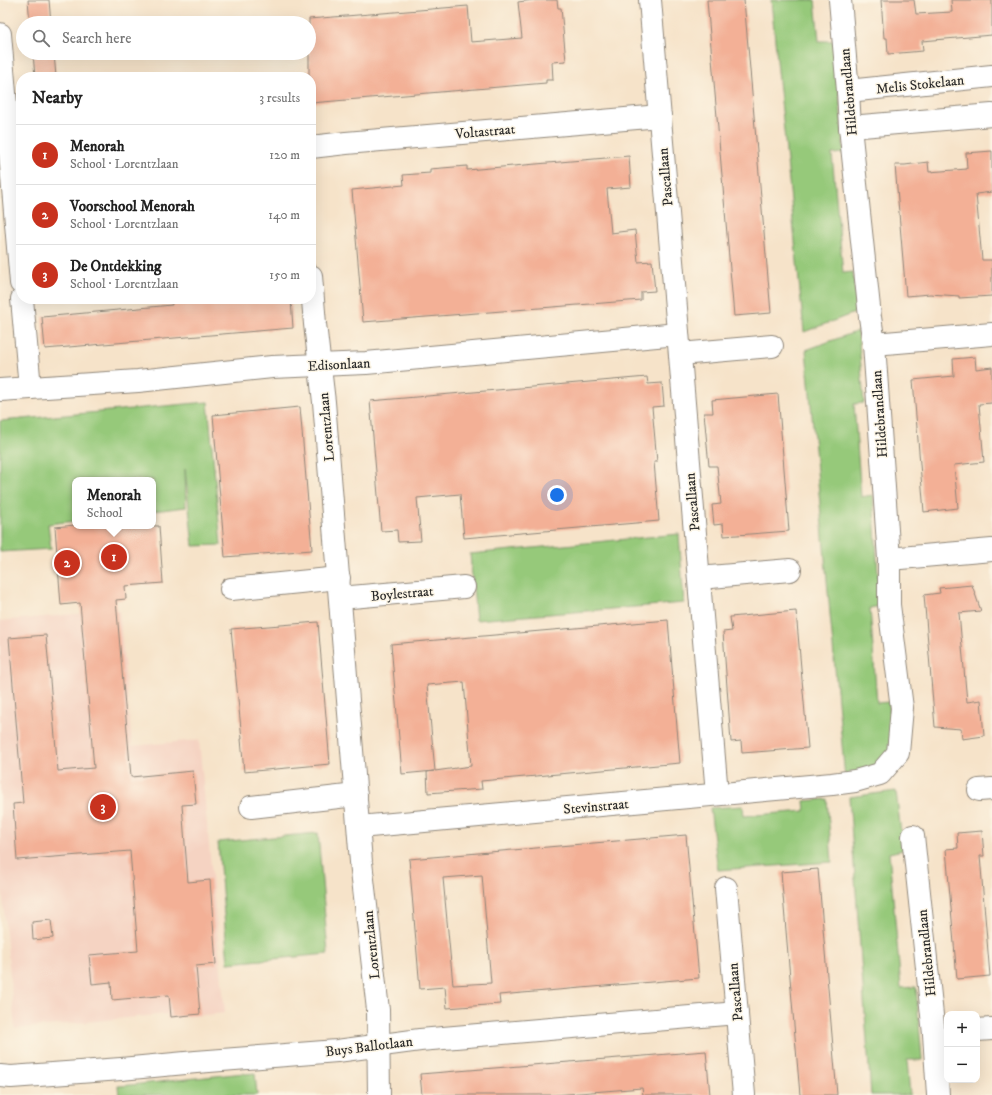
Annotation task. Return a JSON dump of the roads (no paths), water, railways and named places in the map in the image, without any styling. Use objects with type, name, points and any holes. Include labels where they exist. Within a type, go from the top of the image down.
[{"type":"street","name":"Pascallaan","points":[[650,0],[716,794]]},
{"type":"street","name":"Hildebrandlaan","points":[[832,784],[855,781],[880,774],[898,753],[902,708],[889,605],[889,559],[874,344],[850,127],[840,0]]},
{"type":"street","points":[[0,34],[16,224]]},
{"type":"street","name":"Melis Stokelaan","points":[[848,91],[992,76]]},
{"type":"street","points":[[850,127],[992,115]]},
{"type":"street","name":"Voltastraat","points":[[316,146],[660,116]]},
{"type":"street","points":[[22,304],[30,388]]},
{"type":"street","name":"Lorentzlaan","points":[[314,304],[324,402],[361,862],[378,1010],[379,1095]]},
{"type":"street","points":[[874,344],[992,334]]},
{"type":"street","points":[[679,344],[772,346]]},
{"type":"street","name":"Edisonlaan","points":[[0,390],[138,381],[272,367],[366,363],[679,344]]},
{"type":"street","points":[[889,559],[992,550]]},
{"type":"street","points":[[699,578],[790,570]]},
{"type":"street","name":"Boylestraat","points":[[339,588],[464,587]]},
{"type":"street","points":[[231,588],[339,588]]},
{"type":"street","name":"Stevinstraat","points":[[359,827],[832,784]]},
{"type":"street","points":[[251,807],[356,795]]},
{"type":"street","name":"Hildebrandlaan","points":[[913,836],[940,1033],[938,1095]]},
{"type":"street","name":"Pascallaan","points":[[726,888],[744,1095]]},
{"type":"street","name":"Buys Ballotlaan","points":[[0,1076],[121,1069],[337,1051],[420,1040],[737,1013]]},
{"type":"street","points":[[980,1030],[992,1029]]},
{"type":"place","name":"Menorah","points":[[114,557]]},
{"type":"place","name":"Voorschool Menorah","points":[[67,563]]},
{"type":"place","name":"De Ontdekking","points":[[103,807]]}]
